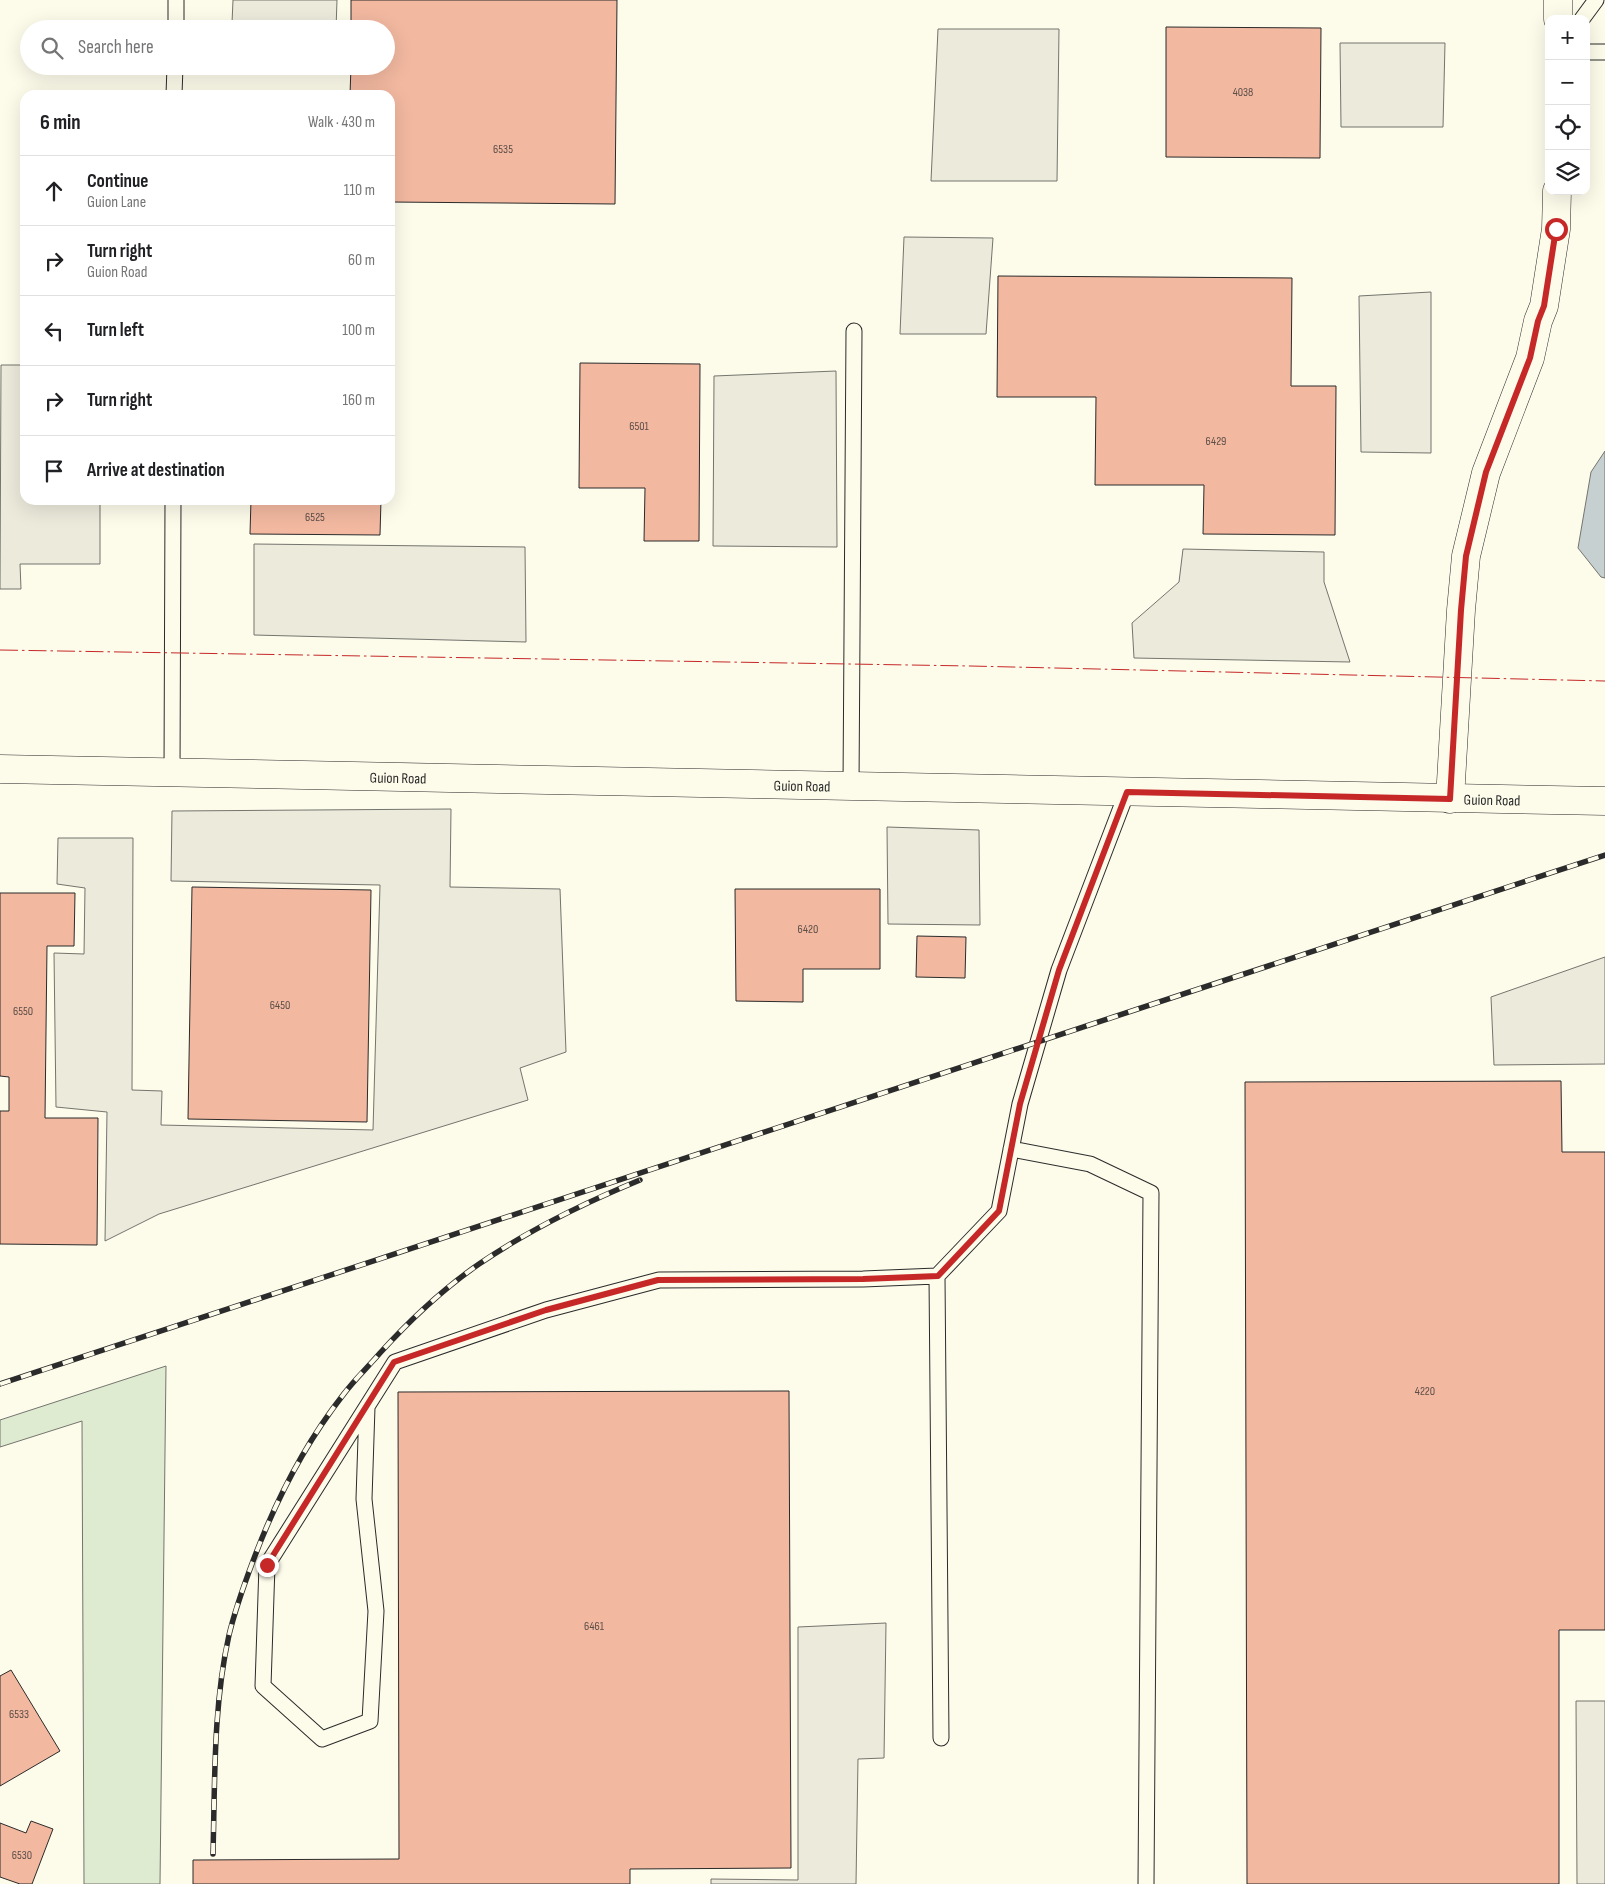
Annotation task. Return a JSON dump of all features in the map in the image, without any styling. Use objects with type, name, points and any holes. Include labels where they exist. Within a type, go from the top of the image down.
[{"type":"street","points":[[1558,0],[1558,15]]},
{"type":"street","points":[[1450,799],[1466,556],[1486,472],[1530,358],[1538,321],[1544,306],[1556,229],[1557,195]]},
{"type":"street","name":"Guion Road","points":[[0,770],[1605,802]]},
{"type":"lane","points":[[176,0],[176,20]]},
{"type":"lane","points":[[1585,15],[1596,0]]},
{"type":"lane","points":[[1590,52],[1605,52]]},
{"type":"lane","points":[[174,90],[175,75]]},
{"type":"lane","points":[[851,787],[854,331]]},
{"type":"lane","points":[[172,773],[173,505]]},
{"type":"lane","points":[[941,1738],[938,1276],[999,1211],[1028,1072],[1059,970],[1127,792]]},
{"type":"lane","points":[[1011,1149],[1090,1164],[1151,1193],[1146,1884]]},
{"type":"lane","points":[[367,1406],[364,1499],[376,1611],[370,1721],[322,1738],[263,1686],[267,1565],[394,1362],[546,1310],[658,1280],[863,1279],[938,1276]]},
{"type":"green space","points":[[166,1366],[160,1884],[84,1884],[82,1421],[0,1447],[0,1420]]},
{"type":"shaded area","points":[[233,0],[337,0],[336,20],[232,20]]},
{"type":"shaded area","points":[[938,29],[1059,29],[1057,181],[931,181]]},
{"type":"shaded area","points":[[1340,43],[1445,43],[1443,127],[1341,127]]},
{"type":"shaded area","points":[[904,237],[993,238],[986,334],[900,334]]},
{"type":"shaded area","points":[[1431,292],[1431,453],[1361,452],[1359,296]]},
{"type":"shaded area","points":[[1,365],[20,365],[20,505],[100,505],[100,564],[20,564],[21,589],[0,589]]},
{"type":"shaded area","points":[[836,371],[837,547],[713,546],[714,376]]},
{"type":"shaded area","points":[[1605,451],[1605,578],[1601,577],[1578,548],[1591,472]]},
{"type":"shaded area","points":[[254,544],[525,547],[526,642],[254,635]]},
{"type":"shaded area","points":[[1183,549],[1324,552],[1324,582],[1350,662],[1134,658],[1132,623],[1179,582]]},
{"type":"shaded area","points":[[451,809],[450,887],[560,889],[566,1052],[520,1068],[528,1100],[159,1214],[105,1241],[107,1112],[56,1107],[54,953],[84,954],[85,888],[57,884],[58,838],[133,838],[132,1090],[162,1091],[161,1125],[373,1130],[380,885],[171,881],[172,811]]},
{"type":"shaded area","points":[[887,827],[979,830],[980,925],[888,924]]},
{"type":"shaded area","points":[[1605,957],[1605,1064],[1494,1065],[1491,997]]},
{"type":"shaded area","points":[[886,1623],[884,1758],[858,1759],[856,1884],[711,1884],[711,1879],[798,1880],[798,1627]]},
{"type":"shaded area","points":[[1576,1701],[1605,1701],[1605,1884],[1577,1884]]},
{"type":"building","points":[[351,0],[617,0],[615,204],[395,202],[395,90],[350,90],[351,75],[395,75],[395,20],[351,20]]},
{"type":"building","points":[[1166,27],[1321,28],[1320,158],[1166,157]]},
{"type":"building","points":[[998,276],[1292,278],[1291,386],[1336,386],[1335,535],[1203,534],[1204,485],[1095,485],[1096,397],[997,397]]},
{"type":"building","points":[[580,363],[700,364],[699,541],[644,541],[645,488],[579,488]]},
{"type":"building","points":[[251,505],[381,505],[380,535],[250,534]]},
{"type":"building","points":[[192,887],[371,890],[367,1122],[188,1119]]},
{"type":"building","points":[[735,889],[880,889],[880,969],[803,969],[803,1002],[736,1001]]},
{"type":"building","points":[[0,893],[75,893],[74,946],[47,946],[45,1118],[98,1118],[97,1245],[0,1244],[0,1111],[9,1111],[9,1077],[0,1076]]},
{"type":"building","points":[[917,936],[966,937],[965,978],[916,977]]},
{"type":"building","points":[[1561,1081],[1562,1152],[1605,1152],[1605,1630],[1559,1630],[1559,1884],[1247,1884],[1245,1082]]},
{"type":"building","points":[[789,1391],[791,1868],[630,1869],[630,1884],[193,1884],[193,1860],[399,1859],[398,1392]]},
{"type":"building","points":[[11,1670],[60,1751],[0,1786],[0,1676]]},
{"type":"building","points":[[31,1821],[53,1829],[32,1884],[20,1884],[0,1877],[0,1823],[26,1833]]},
{"type":"railway","points":[[0,1384],[1605,855]]},
{"type":"railway","points":[[213,1854],[217,1717],[229,1635],[246,1579],[262,1539],[281,1496],[303,1454],[329,1414],[356,1379],[403,1329],[453,1284],[479,1264],[537,1229],[598,1198],[640,1180]]},
{"type":"power","points":[[0,650],[970,666],[1605,681]]},
{"type":"route","points":[[267,1565],[394,1362],[546,1310],[658,1280],[863,1279],[938,1276],[999,1211],[1020,1104],[1059,970],[1127,792],[1450,799],[1466,556],[1472,525],[1484,488],[1486,472],[1530,358],[1538,321],[1544,306],[1556,229]]}]
